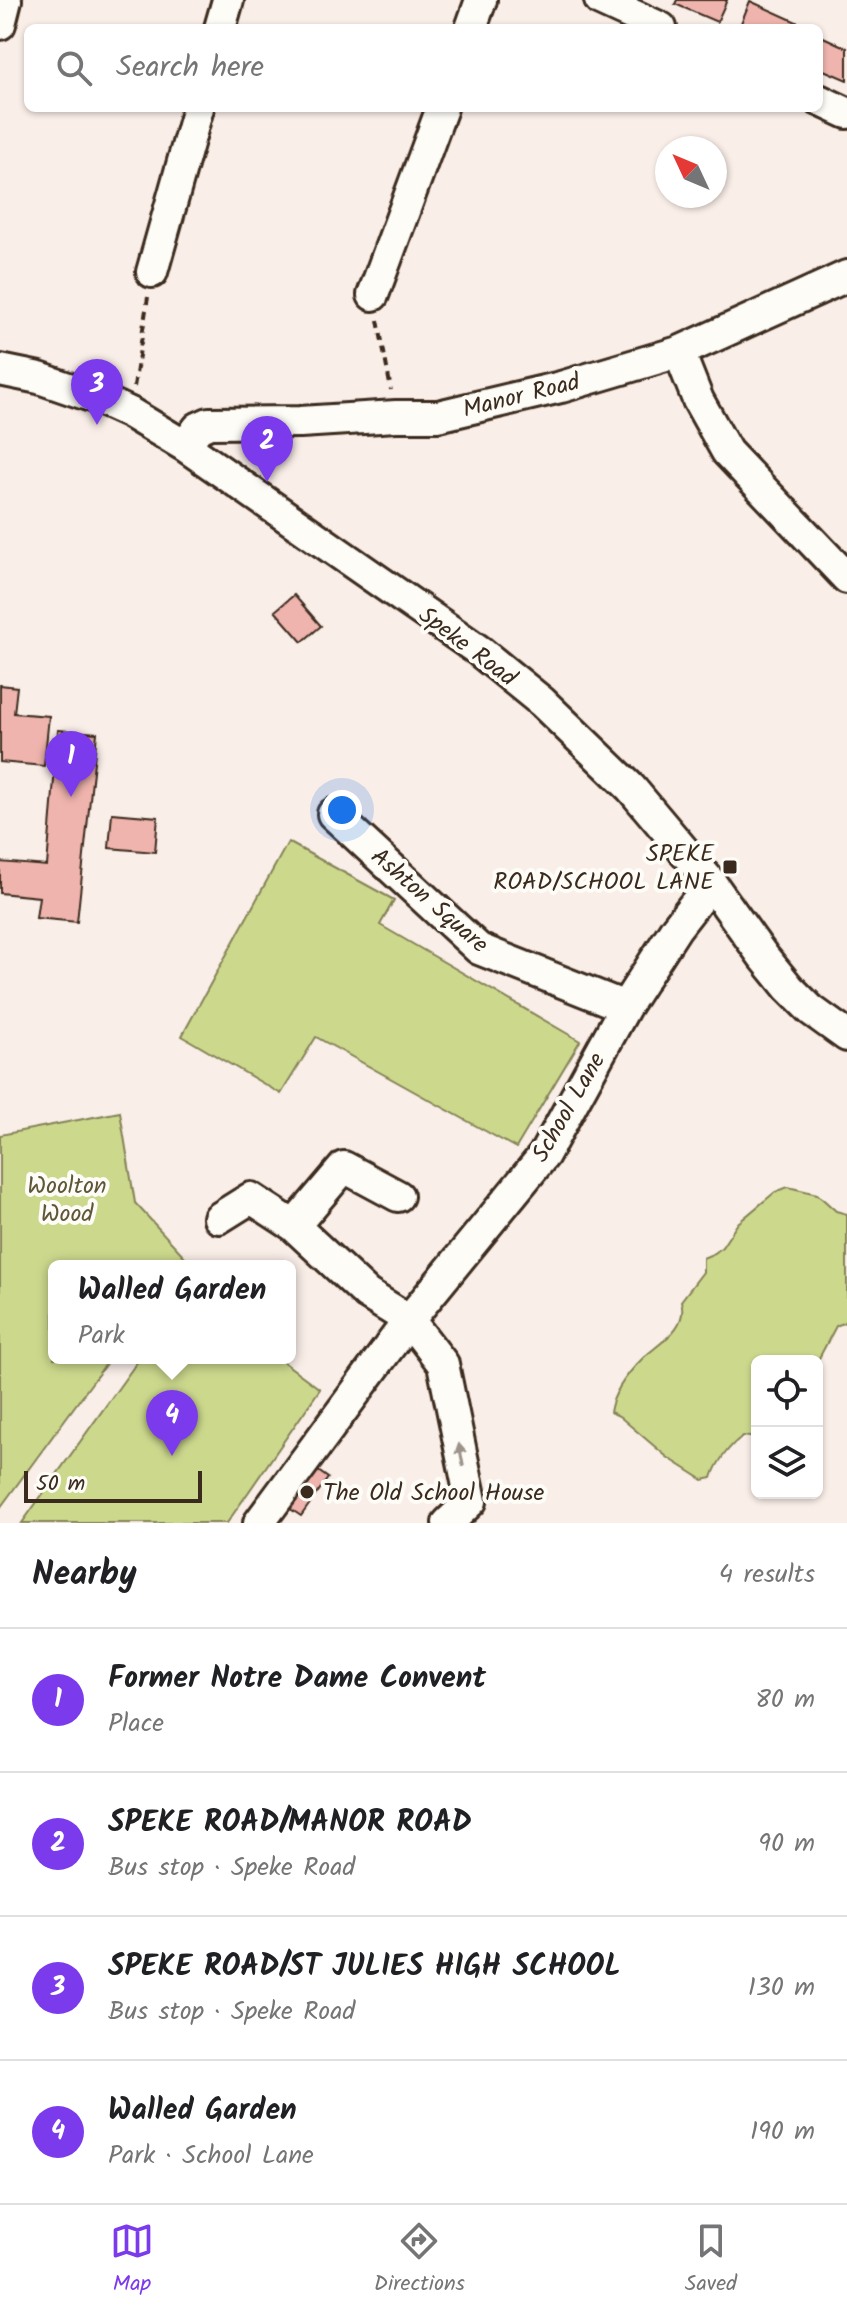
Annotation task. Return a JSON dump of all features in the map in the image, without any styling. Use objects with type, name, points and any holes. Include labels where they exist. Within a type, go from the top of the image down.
[{"type":"street","points":[[0,24],[6,0]]},
{"type":"street","points":[[221,24],[228,0]]},
{"type":"street","points":[[472,24],[481,0]]},
{"type":"street","points":[[600,0],[652,24]]},
{"type":"street","points":[[823,102],[847,113]]},
{"type":"street","points":[[152,272],[197,112]]},
{"type":"street","points":[[373,295],[441,112]]},
{"type":"street","name":"Manor Road","points":[[185,446],[198,428],[209,423],[438,416],[561,387],[679,352],[847,276]]},
{"type":"street","points":[[679,352],[698,400],[727,452],[847,578]]},
{"type":"street","name":"Speke Road","points":[[0,370],[39,378],[130,413],[185,446],[478,650],[542,702],[631,788],[711,883],[789,988],[811,1010],[847,1036]]},
{"type":"street","name":"Ashton Square","points":[[333,814],[479,949],[625,1007]]},
{"type":"street","name":"School Lane","points":[[259,1523],[409,1320],[544,1155],[625,1007],[676,928],[711,883]]},
{"type":"street","points":[[294,1226],[344,1167],[398,1196]]},
{"type":"street","points":[[219,1218],[251,1198],[294,1226],[367,1294],[409,1320],[443,1364],[471,1501],[448,1523]]},
{"type":"path","points":[[130,413],[152,272]]},
{"type":"path","points":[[373,295],[396,416]]},
{"type":"green space","points":[[288,842],[394,900],[380,925],[580,1041],[516,1148],[316,1037],[281,1094],[182,1036]]},
{"type":"green space","name":"Woolton Wood","points":[[120,1112],[135,1203],[185,1257],[183,1260],[48,1260],[48,1364],[106,1364],[0,1508],[0,1135]]},
{"type":"green space","points":[[788,1187],[817,1194],[836,1211],[847,1214],[847,1321],[836,1326],[821,1355],[751,1355],[751,1437],[743,1436],[738,1440],[720,1460],[712,1478],[703,1480],[667,1457],[619,1416],[610,1412],[618,1391],[632,1371],[677,1327],[681,1319],[681,1301],[703,1272],[703,1258],[722,1247],[738,1223],[775,1192]]},
{"type":"green space","points":[[136,1364],[286,1364],[320,1389],[227,1523],[22,1523]]},
{"type":"building","points":[[677,0],[727,0],[717,22],[675,4]]},
{"type":"building","points":[[750,1],[801,24],[741,24]]},
{"type":"building","points":[[823,37],[847,48],[847,80],[823,70]]},
{"type":"building","points":[[294,595],[321,626],[302,642],[275,611]]},
{"type":"building","points":[[0,685],[17,687],[14,713],[49,716],[44,766],[0,762]]},
{"type":"building","points":[[58,730],[97,733],[77,922],[36,918],[39,897],[0,893],[0,862],[47,866]]},
{"type":"building","points":[[112,813],[158,817],[155,852],[109,848]]},
{"type":"building","name":"The Old School House","points":[[314,1468],[328,1478],[301,1516],[286,1506]]},
{"type":"place","name":"SPEKE ROAD/ST JULIES HIGH SCHOOL","points":[[97,425]]},
{"type":"place","name":"SPEKE ROAD/MANOR ROAD","points":[[267,482]]},
{"type":"place","name":"Former Notre Dame Convent","points":[[71,797]]},
{"type":"place","name":"SPEKE ROAD/SCHOOL LANE","points":[[730,867]]},
{"type":"place","name":"Walled Garden","points":[[172,1456]]},
{"type":"place","name":"The Old School House","points":[[307,1492]]}]
